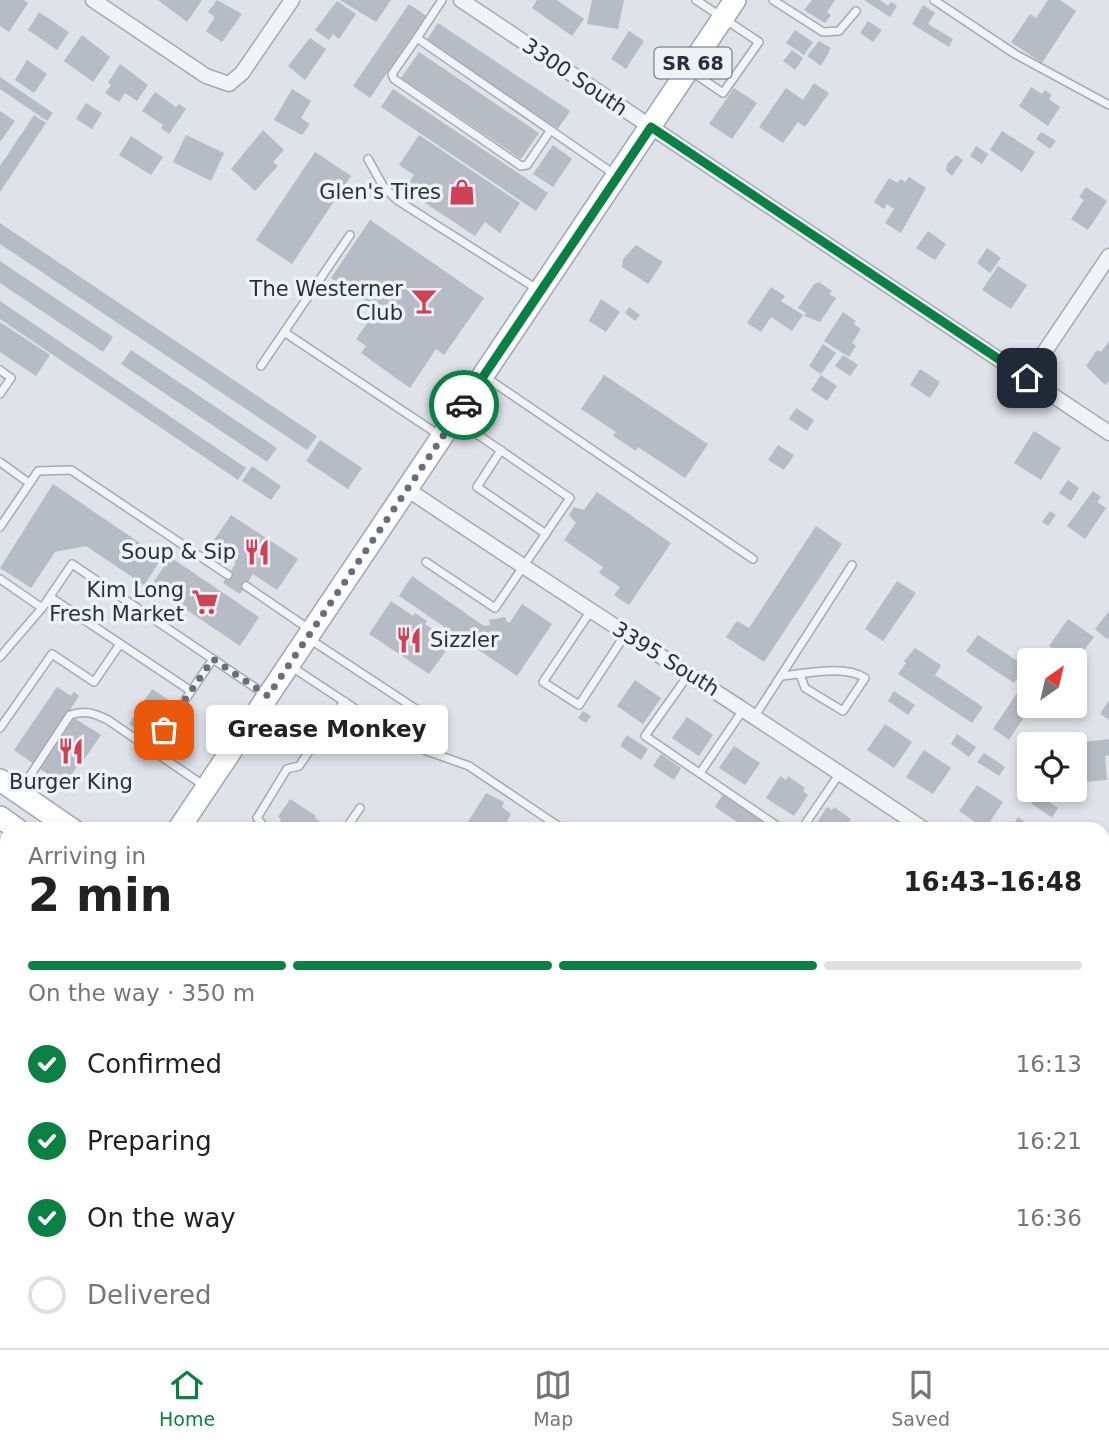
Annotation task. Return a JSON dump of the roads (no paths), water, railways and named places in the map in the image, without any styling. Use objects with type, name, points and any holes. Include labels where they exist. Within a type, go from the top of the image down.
[{"type":"main road","name":"SR 68","points":[[183,822],[736,0]]},
{"type":"main road","points":[[0,780],[61,822]]},
{"type":"street","points":[[93,0],[206,76],[229,84],[242,73],[292,0]]},
{"type":"street","name":"3300 South","points":[[461,0],[1109,433]]},
{"type":"street","points":[[1027,378],[1109,256]]},
{"type":"street","name":"3395 South","points":[[407,489],[625,635],[750,712],[913,822]]},
{"type":"lane","points":[[442,0],[392,74],[394,79],[521,166],[527,165],[550,131]]},
{"type":"lane","points":[[689,70],[723,93],[758,42],[696,0]]},
{"type":"lane","points":[[773,0],[823,32],[839,31],[856,11]]},
{"type":"lane","points":[[934,0],[1015,54],[1109,105]]},
{"type":"lane","points":[[417,38],[618,177]]},
{"type":"lane","points":[[368,159],[383,186],[397,200],[540,291]]},
{"type":"lane","points":[[261,366],[350,235]]},
{"type":"lane","points":[[284,332],[442,437]]},
{"type":"lane","points":[[0,370],[11,378],[0,394]]},
{"type":"lane","points":[[484,375],[753,559]]},
{"type":"lane","points":[[426,562],[495,608],[570,498],[455,419]]},
{"type":"lane","points":[[501,450],[477,487],[546,534]]},
{"type":"lane","points":[[0,462],[29,483]]},
{"type":"lane","points":[[0,527],[38,471],[71,470],[228,575]]},
{"type":"lane","points":[[0,657],[42,608],[72,564],[268,696]]},
{"type":"lane","points":[[700,773],[781,676],[852,565]]},
{"type":"lane","points":[[0,579],[42,608]]},
{"type":"lane","points":[[246,586],[309,634],[428,717],[410,745]]},
{"type":"lane","points":[[50,597],[191,691]]},
{"type":"lane","points":[[590,612],[543,682],[579,705],[625,635]]},
{"type":"lane","points":[[0,728],[52,654],[94,682],[120,644]]},
{"type":"lane","points":[[151,750],[213,659]]},
{"type":"lane","points":[[289,665],[410,745],[469,766],[552,822]]},
{"type":"lane","points":[[781,676],[800,674],[854,671],[865,678],[843,711],[805,688],[800,674]]},
{"type":"lane","points":[[689,673],[645,736],[771,822]]},
{"type":"lane","points":[[260,822],[257,818],[259,810],[286,769],[299,766],[344,701]]},
{"type":"lane","points":[[19,793],[70,715],[92,712],[206,787]]},
{"type":"lane","points":[[807,822],[840,773]]},
{"type":"lane","points":[[350,822],[360,808]]},
{"type":"place","name":"Glen's Tires","points":[[462,192]]},
{"type":"place","name":"The Westerner Club","points":[[424,301]]},
{"type":"place","name":"Soup & Sip","points":[[257,552]]},
{"type":"place","name":"Kim Long Fresh Market","points":[[205,602]]},
{"type":"place","name":"Sizzler","points":[[409,640]]},
{"type":"place","name":"Grease Monkey","points":[[164,730]]},
{"type":"place","name":"Burger King","points":[[71,751]]}]
